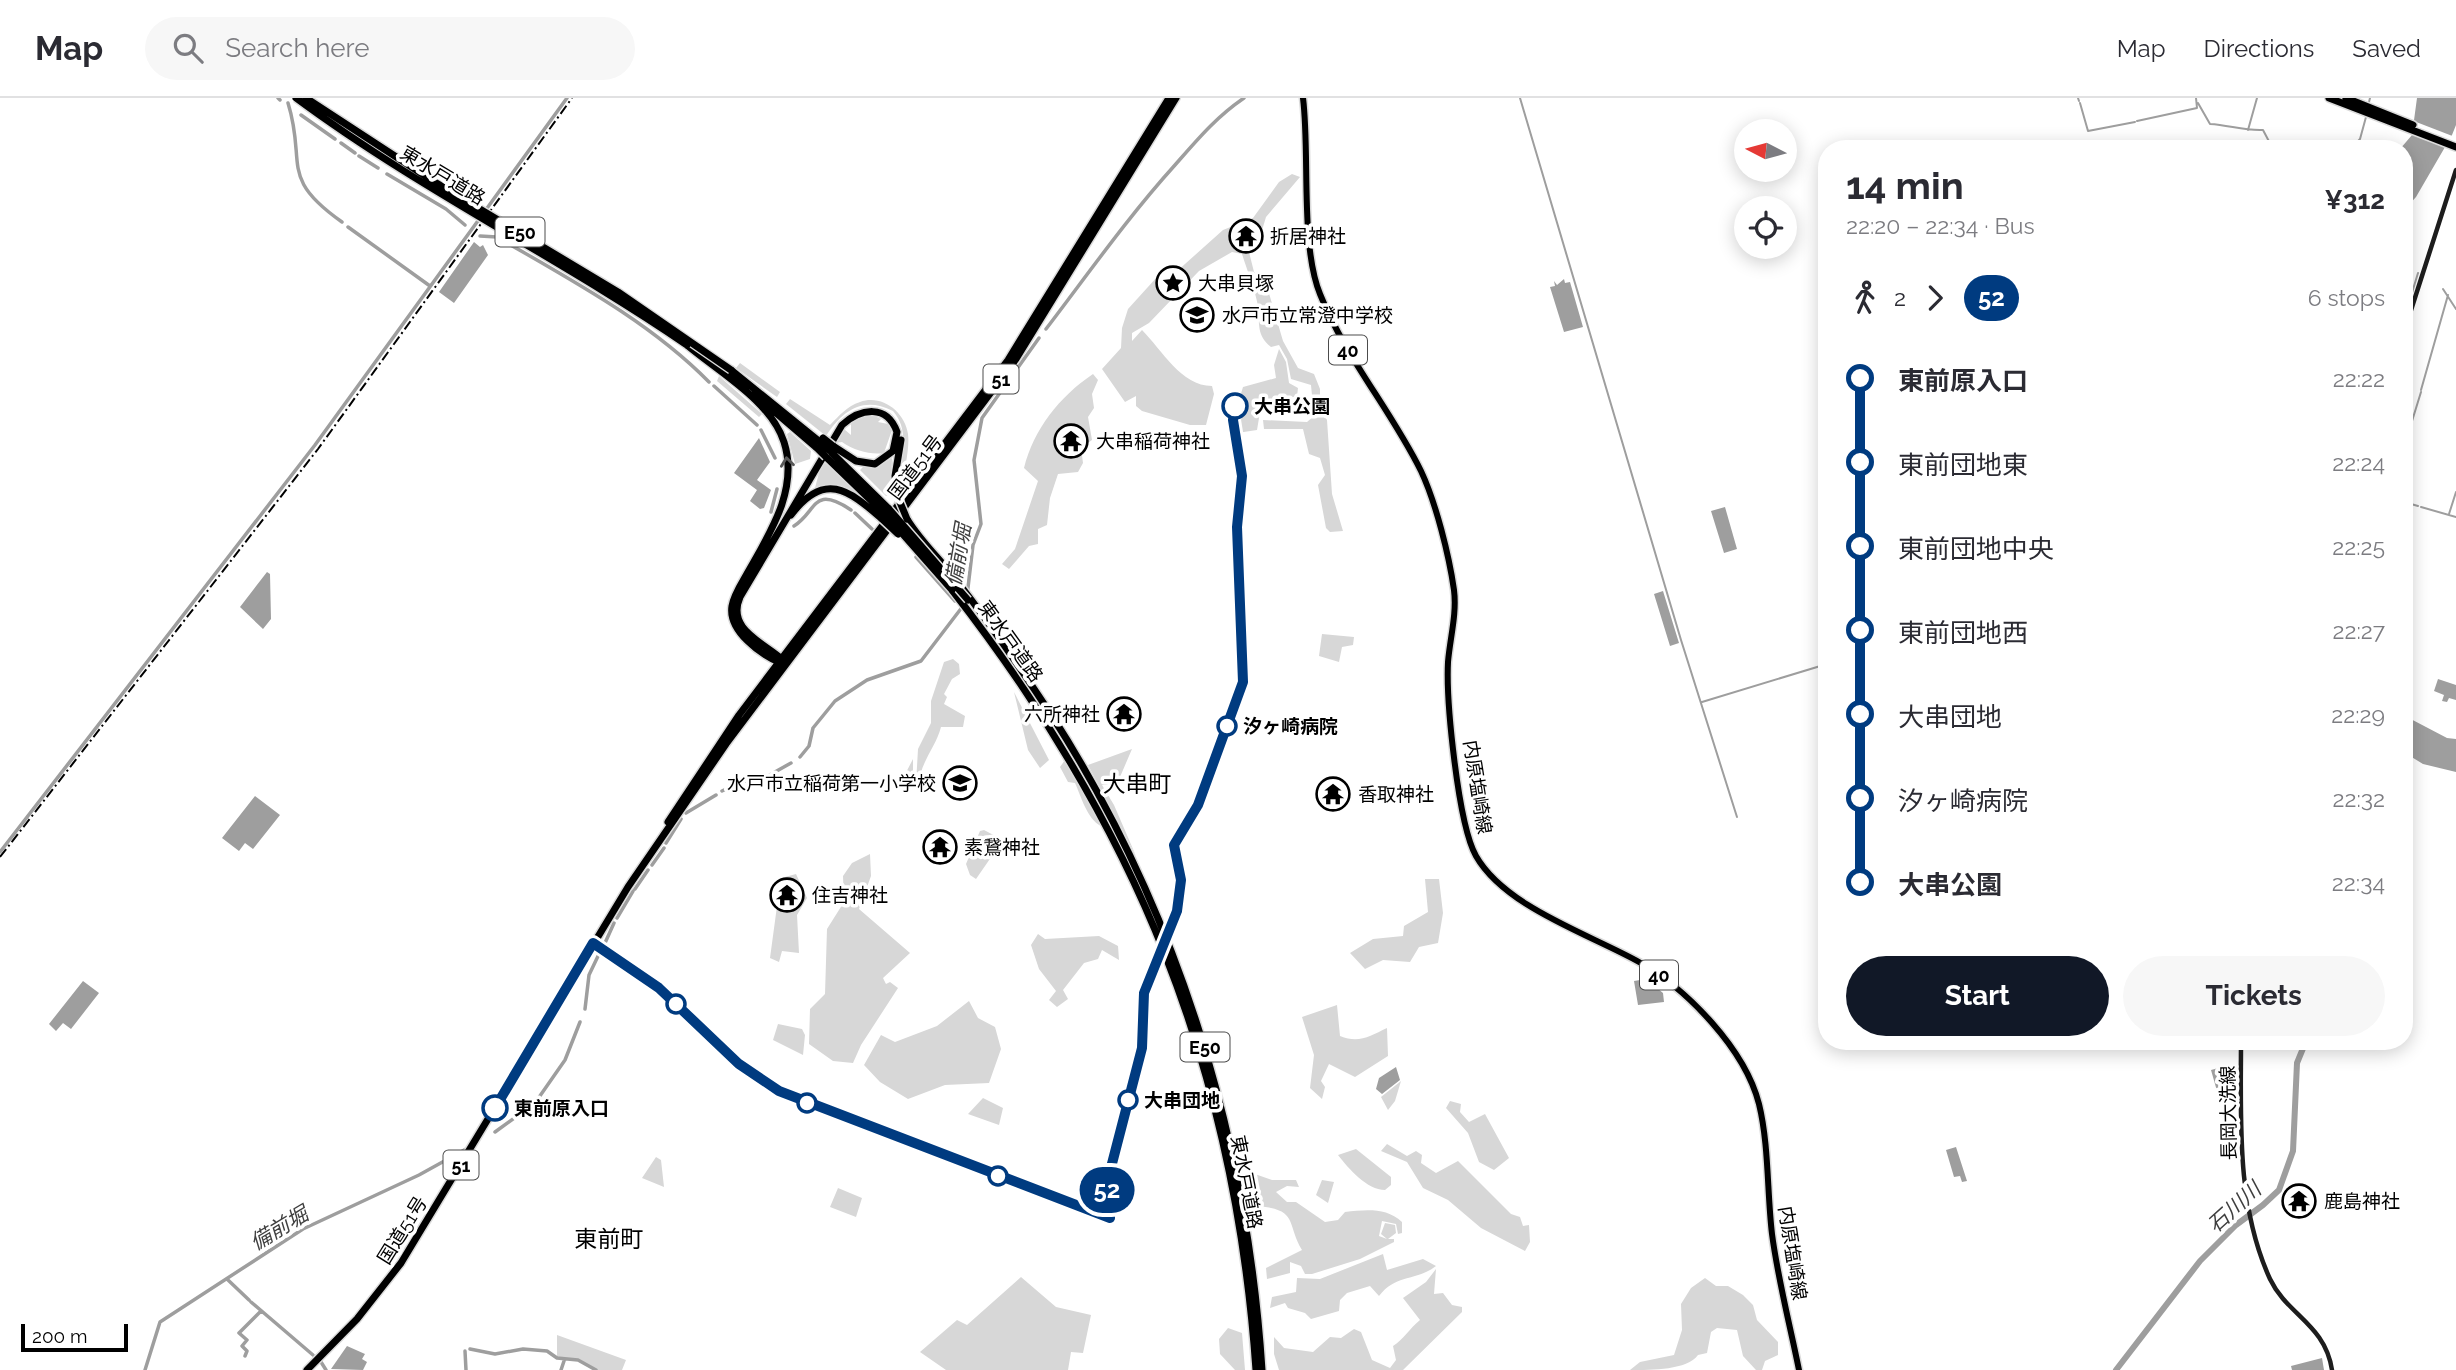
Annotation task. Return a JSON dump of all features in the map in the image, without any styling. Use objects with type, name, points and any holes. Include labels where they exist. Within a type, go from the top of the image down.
[{"type":"highway","name":"東水戸道路","points":[[296,98],[401,169],[614,297],[728,374],[758,390],[820,443]]},
{"type":"highway","name":"東水戸道路","points":[[306,98],[433,181],[618,292],[820,443],[980,619]]},
{"type":"highway","name":"国道51号","points":[[782,662],[1008,360],[1169,98]]},
{"type":"highway","name":"国道51号","points":[[307,1370],[365,1310],[409,1251],[581,962],[704,764],[1016,359],[1176,98]]},
{"type":"highway","points":[[2329,98],[2397,121]]},
{"type":"highway","points":[[2346,98],[2456,145]]},
{"type":"highway","points":[[728,374],[765,411],[784,441],[788,482],[773,527]]},
{"type":"highway","points":[[782,662],[741,634],[732,612],[736,595],[773,527],[837,425],[844,417],[863,408],[882,409],[899,427],[901,443],[895,476],[897,495],[909,523],[959,584],[968,600]]},
{"type":"highway","points":[[782,662],[744,629],[737,610],[740,597],[783,524],[831,440],[849,418],[864,411],[881,413],[891,421],[897,432],[893,450],[875,464],[856,461],[830,451],[820,443]]},
{"type":"highway","points":[[783,524],[809,495],[828,488],[849,493],[885,514]]},
{"type":"highway","name":"東水戸道路","points":[[885,514],[968,600],[1007,656],[1064,741],[1145,889],[1202,1036],[1230,1139],[1243,1204],[1262,1370]]},
{"type":"highway","name":"東水戸道路","points":[[1069,750],[1139,890],[1196,1038],[1222,1132],[1239,1215],[1256,1370]]},
{"type":"main road","name":"内原塩崎線","points":[[1303,98],[1311,256],[1317,285],[1363,377],[1422,474],[1452,577],[1455,603],[1449,657],[1449,695],[1463,816],[1469,842],[1485,870],[1510,893],[1643,964],[1675,986],[1709,1020],[1745,1072],[1760,1110],[1773,1244],[1799,1370]]},
{"type":"main road","points":[[2413,304],[2455,173]]},
{"type":"main road","name":"長岡大洗線","points":[[2241,1050],[2242,1166],[2254,1223],[2273,1284],[2320,1337],[2332,1370]]},
{"type":"shaded area","points":[[2417,98],[2456,98],[2456,125],[2452,135],[2413,200],[2413,140],[2408,140],[2412,135]]},
{"type":"shaded area","points":[[1292,174],[1300,177],[1266,217],[1260,237],[1249,252],[1254,272],[1272,272],[1272,282],[1268,290],[1283,341],[1298,368],[1314,374],[1320,389],[1320,408],[1327,420],[1332,494],[1343,531],[1330,532],[1326,528],[1318,485],[1325,475],[1320,458],[1309,454],[1303,429],[1264,429],[1263,420],[1307,422],[1314,416],[1311,385],[1291,379],[1287,359],[1279,345],[1271,347],[1263,338],[1256,295],[1242,254],[1232,252],[1199,271],[1149,323],[1132,333],[1132,341],[1142,330],[1182,374],[1201,384],[1212,386],[1214,394],[1206,425],[1190,425],[1142,411],[1136,406],[1136,396],[1125,402],[1102,369],[1121,348],[1122,328],[1128,309],[1157,277],[1166,281],[1223,230],[1253,218],[1279,182]]},
{"type":"shaded area","points":[[474,242],[480,247],[483,245],[488,255],[454,303],[439,292]]},
{"type":"shaded area","points":[[1564,279],[1565,283],[1570,282],[1583,327],[1564,332],[1550,287],[1555,286],[1554,281],[1557,285]]},
{"type":"shaded area","points":[[1279,349],[1286,362],[1289,383],[1298,388],[1297,396],[1261,406],[1257,430],[1237,433],[1236,410],[1243,387],[1276,378],[1274,365]]},
{"type":"shaded area","points":[[740,363],[780,392],[777,397],[736,368]]},
{"type":"shaded area","points":[[1093,374],[1098,380],[1092,394],[1094,408],[1088,417],[1092,440],[1081,448],[1083,463],[1078,472],[1058,474],[1050,498],[1047,525],[1038,529],[1038,544],[1029,546],[1009,569],[1002,564],[1015,549],[1038,481],[1024,468],[1034,440],[1059,404]]},
{"type":"shaded area","points":[[719,376],[762,414],[759,417],[717,381]]},
{"type":"shaded area","points":[[790,399],[830,425],[847,409],[860,402],[876,401],[891,407],[902,419],[908,434],[904,488],[899,489],[902,429],[893,411],[863,405],[839,419],[826,436],[786,404]]},
{"type":"shaded area","points":[[870,414],[881,419],[878,422],[888,424],[892,430],[884,453],[868,453],[842,442],[835,443],[844,429],[851,435],[851,420]]},
{"type":"shaded area","points":[[790,432],[811,451],[810,459],[795,464],[787,434]]},
{"type":"shaded area","points":[[759,438],[770,462],[757,480],[771,490],[764,508],[760,509],[750,501],[757,490],[734,473]]},
{"type":"shaded area","points":[[892,458],[891,495],[886,496],[860,470],[863,467],[877,467]]},
{"type":"shaded area","points":[[826,463],[861,495],[833,485],[815,488],[821,465]]},
{"type":"shaded area","points":[[1725,507],[1737,549],[1724,553],[1711,511]]},
{"type":"shaded area","points":[[267,572],[270,574],[271,619],[263,629],[240,607]]},
{"type":"shaded area","points":[[1663,591],[1679,643],[1670,646],[1654,594]]},
{"type":"shaded area","points":[[1322,634],[1354,637],[1353,645],[1342,647],[1339,662],[1319,656]]},
{"type":"shaded area","points":[[953,659],[959,664],[960,674],[952,679],[944,694],[947,697],[944,704],[965,716],[963,727],[941,727],[922,770],[919,785],[916,784],[918,749],[931,723],[931,701],[944,662]]},
{"type":"shaded area","points":[[2438,679],[2456,685],[2456,700],[2449,698],[2447,702],[2442,701],[2444,695],[2434,691]]},
{"type":"shaded area","points":[[1014,692],[1049,760],[1040,768],[1028,750]]},
{"type":"shaded area","points":[[2413,720],[2447,738],[2456,739],[2456,772],[2423,764],[2413,758]]},
{"type":"shaded area","points":[[1132,749],[1117,784],[1102,785],[1114,805],[1136,856],[1088,765]]},
{"type":"shaded area","points":[[913,759],[913,783],[900,790],[899,786]]},
{"type":"shaded area","points":[[1065,760],[1101,826],[1088,813],[1075,783],[1068,782],[1060,767]]},
{"type":"shaded area","points":[[255,796],[280,815],[253,849],[245,843],[239,851],[222,838]]},
{"type":"shaded area","points":[[984,830],[1003,840],[976,879],[970,875],[966,864],[980,831]]},
{"type":"shaded area","points":[[870,854],[871,876],[859,909],[910,953],[883,978],[886,984],[890,982],[898,988],[861,1045],[853,1063],[833,1061],[809,1044],[810,1009],[825,994],[827,929],[844,902],[843,876],[852,863]]},
{"type":"shaded area","points":[[796,874],[807,898],[797,915],[799,953],[782,951],[779,962],[770,958],[780,884],[785,877]]},
{"type":"shaded area","points":[[1425,879],[1439,879],[1443,913],[1438,943],[1419,947],[1410,962],[1383,960],[1365,969],[1350,953],[1373,939],[1403,936],[1404,926],[1428,912]]},
{"type":"shaded area","points":[[1038,934],[1045,939],[1099,936],[1118,946],[1119,960],[1102,950],[1098,959],[1084,963],[1063,990],[1068,999],[1057,1007],[1049,1000],[1056,991],[1039,969],[1031,945]]},
{"type":"shaded area","points":[[1646,979],[1663,993],[1664,1002],[1638,1005],[1634,981]]},
{"type":"shaded area","points":[[83,981],[99,993],[71,1029],[63,1023],[56,1031],[49,1024]]},
{"type":"shaded area","points":[[969,1001],[978,1018],[995,1027],[1001,1049],[989,1083],[945,1085],[908,1099],[880,1082],[864,1065],[881,1035],[895,1042],[937,1026]]},
{"type":"shaded area","points":[[1337,1005],[1340,1036],[1359,1039],[1387,1028],[1388,1056],[1355,1077],[1329,1064],[1321,1081],[1325,1087],[1322,1099],[1310,1088],[1314,1055],[1302,1017]]},
{"type":"shaded area","points":[[778,1024],[802,1029],[805,1035],[803,1055],[773,1040]]},
{"type":"shaded area","points":[[1396,1067],[1400,1080],[1382,1094],[1376,1089],[1379,1078]]},
{"type":"shaded area","points":[[2222,1067],[2232,1100],[2227,1102],[2225,1096],[2219,1098],[2211,1070]]},
{"type":"shaded area","points":[[1401,1081],[1395,1101],[1388,1110],[1381,1097]]},
{"type":"shaded area","points":[[983,1098],[1003,1108],[999,1125],[968,1114]]},
{"type":"shaded area","points":[[1450,1101],[1461,1104],[1460,1112],[1469,1122],[1485,1114],[1509,1158],[1494,1170],[1479,1162],[1468,1133],[1446,1108]]},
{"type":"shaded area","points":[[1387,1144],[1407,1156],[1416,1151],[1422,1155],[1421,1163],[1436,1173],[1458,1161],[1511,1214],[1520,1217],[1523,1226],[1529,1225],[1530,1242],[1525,1251],[1481,1228],[1448,1200],[1423,1188],[1407,1162],[1381,1151]]},
{"type":"shaded area","points":[[1956,1147],[1967,1181],[1962,1182],[1960,1176],[1954,1177],[1946,1150]]},
{"type":"shaded area","points":[[1356,1149],[1391,1177],[1391,1185],[1385,1190],[1365,1183],[1338,1155]]},
{"type":"shaded area","points":[[656,1157],[661,1160],[664,1187],[642,1178]]},
{"type":"shaded area","points":[[1252,1173],[1272,1180],[1296,1180],[1299,1187],[1287,1186],[1276,1192],[1287,1202],[1296,1202],[1325,1222],[1338,1220],[1345,1212],[1382,1212],[1402,1222],[1402,1233],[1398,1234],[1396,1224],[1382,1221],[1379,1236],[1387,1239],[1381,1234],[1385,1223],[1395,1225],[1396,1233],[1388,1239],[1394,1239],[1394,1242],[1360,1259],[1312,1274],[1305,1274],[1301,1266],[1290,1262],[1290,1273],[1267,1279],[1266,1268],[1302,1250],[1286,1215],[1258,1206]]},
{"type":"shaded area","points":[[1322,1180],[1334,1182],[1328,1203],[1316,1195]]},
{"type":"shaded area","points":[[838,1188],[862,1198],[856,1217],[830,1207]]},
{"type":"shaded area","points":[[1383,1254],[1387,1270],[1423,1259],[1436,1266],[1393,1284],[1379,1296],[1370,1286],[1347,1293],[1340,1300],[1339,1311],[1311,1319],[1305,1313],[1288,1308],[1285,1303],[1270,1308],[1272,1297],[1296,1292],[1297,1278],[1320,1279]]},
{"type":"shaded area","points":[[1436,1269],[1434,1294],[1443,1293],[1452,1305],[1462,1307],[1462,1312],[1403,1370],[1279,1370],[1274,1354],[1274,1337],[1284,1348],[1313,1352],[1330,1337],[1341,1338],[1354,1329],[1361,1332],[1372,1360],[1390,1368],[1396,1360],[1393,1346],[1420,1320],[1403,1298],[1426,1282]]},
{"type":"shaded area","points":[[1021,1277],[1056,1307],[1091,1315],[1083,1353],[1071,1352],[1068,1370],[946,1370],[920,1352],[957,1320],[967,1325]]},
{"type":"shaded area","points":[[1705,1278],[1716,1286],[1728,1286],[1753,1305],[1757,1320],[1778,1342],[1778,1355],[1765,1361],[1762,1370],[1756,1370],[1743,1356],[1737,1330],[1717,1328],[1711,1332],[1707,1353],[1698,1355],[1686,1364],[1630,1370],[1640,1362],[1674,1355],[1682,1330],[1681,1304],[1691,1288]]},
{"type":"shaded area","points":[[1228,1328],[1242,1333],[1245,1370],[1235,1370],[1220,1354],[1219,1339]]},
{"type":"shaded area","points":[[557,1335],[626,1360],[622,1370],[598,1370],[579,1359],[557,1357]]},
{"type":"shaded area","points":[[347,1346],[365,1354],[362,1359],[367,1362],[363,1370],[331,1369]]},
{"type":"shaded area","points":[[2322,1358],[2324,1370],[2292,1370],[2291,1366]]},
{"type":"pier","points":[[2411,120],[2455,137],[2449,148],[2409,132]]},
{"type":"waterway","points":[[485,211],[567,98]]},
{"type":"waterway","name":"備前堀","points":[[1046,329],[1158,185],[1207,129],[1244,98]]},
{"type":"waterway","points":[[1520,98],[1681,640],[1737,817]]},
{"type":"waterway","points":[[2137,121],[2197,108],[2196,98]]},
{"type":"waterway","points":[[2248,130],[2257,98]]},
{"type":"waterway","points":[[2369,102],[2370,98]]},
{"type":"waterway","points":[[288,103],[302,181],[309,193],[342,222]]},
{"type":"waterway","points":[[2080,103],[2088,131],[2135,122]]},
{"type":"waterway","points":[[2198,103],[2210,124],[2263,130],[2268,140]]},
{"type":"waterway","points":[[301,115],[335,139]]},
{"type":"waterway","points":[[2359,140],[2366,117]]},
{"type":"waterway","points":[[341,143],[355,153]]},
{"type":"waterway","points":[[359,156],[378,168]]},
{"type":"waterway","points":[[387,174],[446,209],[465,225]]},
{"type":"waterway","points":[[0,852],[315,445],[480,218]]},
{"type":"waterway","points":[[348,227],[430,286]]},
{"type":"waterway","points":[[480,236],[497,237],[608,303],[661,340],[709,382]]},
{"type":"waterway","points":[[2413,289],[2418,273]]},
{"type":"waterway","points":[[2443,289],[2456,309]]},
{"type":"waterway","points":[[2421,390],[2448,295]]},
{"type":"waterway","name":"備前堀","points":[[967,596],[973,545],[981,524],[974,460],[982,418],[1039,338]]},
{"type":"waterway","points":[[714,386],[757,425]]},
{"type":"waterway","points":[[2413,418],[2421,392]]},
{"type":"waterway","points":[[761,430],[775,458]]},
{"type":"waterway","points":[[771,512],[777,489]]},
{"type":"waterway","points":[[2449,514],[2456,492]]},
{"type":"waterway","points":[[794,526],[822,500],[838,503],[851,510]]},
{"type":"waterway","points":[[2413,505],[2418,506]]},
{"type":"waterway","points":[[2421,507],[2456,517]]},
{"type":"waterway","points":[[855,513],[872,529]]},
{"type":"waterway","points":[[916,557],[955,601]]},
{"type":"waterway","name":"備前堀","points":[[800,757],[809,746],[813,728],[835,701],[867,680],[921,661],[963,606]]},
{"type":"waterway","points":[[1702,702],[1818,667]]},
{"type":"waterway","name":"備前堀","points":[[722,791],[743,781],[757,782],[791,763]]},
{"type":"waterway","name":"備前堀","points":[[686,813],[716,795]]},
{"type":"waterway","name":"備前堀","points":[[666,843],[681,819]]},
{"type":"waterway","name":"備前堀","points":[[652,865],[664,848]]},
{"type":"waterway","name":"備前堀","points":[[635,889],[648,870]]},
{"type":"waterway","name":"備前堀","points":[[617,918],[633,891]]},
{"type":"waterway","name":"備前堀","points":[[605,943],[614,923]]},
{"type":"waterway","name":"備前堀","points":[[585,1009],[589,975],[599,954]]},
{"type":"waterway","name":"備前堀","points":[[495,1132],[535,1103],[565,1060],[580,1022]]},
{"type":"waterway","name":"石川川","points":[[2116,1370],[2200,1261],[2236,1225],[2279,1190],[2293,1151],[2297,1063],[2302,1050]]},
{"type":"waterway","name":"備前堀","points":[[145,1370],[160,1322],[303,1229],[419,1175],[466,1149]]},
{"type":"waterway","points":[[228,1280],[249,1300]]},
{"type":"waterway","points":[[251,1302],[313,1355]]},
{"type":"waterway","points":[[245,1356],[247,1351],[242,1346],[247,1340],[239,1333],[261,1311]]},
{"type":"waterway","points":[[470,1349],[495,1354],[523,1349],[547,1351],[557,1358],[578,1360],[596,1370]]},
{"type":"waterway","points":[[465,1351],[466,1370]]},
{"type":"waterway","points":[[561,1370],[564,1361]]},
{"type":"waterway","points":[[321,1362],[326,1370]]},
{"type":"railway","points":[[0,857],[318,449],[572,98]]},
{"type":"bus line","name":"52","points":[[495,1108],[593,943],[659,988],[739,1064],[779,1091],[1110,1218],[1106,1195],[1108,1179],[1142,1048],[1144,993],[1177,911],[1181,880],[1174,845],[1198,805],[1221,750],[1231,710],[1242,689],[1237,527],[1242,476],[1233,420],[1235,406]]},
{"type":"place","name":"折居神社","points":[[1246,236]]},
{"type":"place","name":"大串貝塚","points":[[1173,283]]},
{"type":"place","name":"水戸市立常澄中学校","points":[[1197,315]]},
{"type":"place","name":"大串公園","points":[[1235,406]]},
{"type":"place","name":"大串稲荷神社","points":[[1071,441]]},
{"type":"place","name":"六所神社","points":[[1124,714]]},
{"type":"place","name":"汐ヶ崎病院","points":[[1227,726]]},
{"type":"place","name":"水戸市立稲荷第一小学校","points":[[960,783]]},
{"type":"place","name":"香取神社","points":[[1333,794]]},
{"type":"place","name":"素鵞神社","points":[[940,847]]},
{"type":"place","name":"住吉神社","points":[[787,895]]},
{"type":"place","name":"大串団地","points":[[1128,1100]]},
{"type":"place","name":"東前原入口","points":[[495,1108]]},
{"type":"place","name":"鹿島神社","points":[[2299,1201]]},
{"type":"district","name":"大串町","points":[[1137,783]]},
{"type":"district","name":"東前町","points":[[609,1238]]}]
